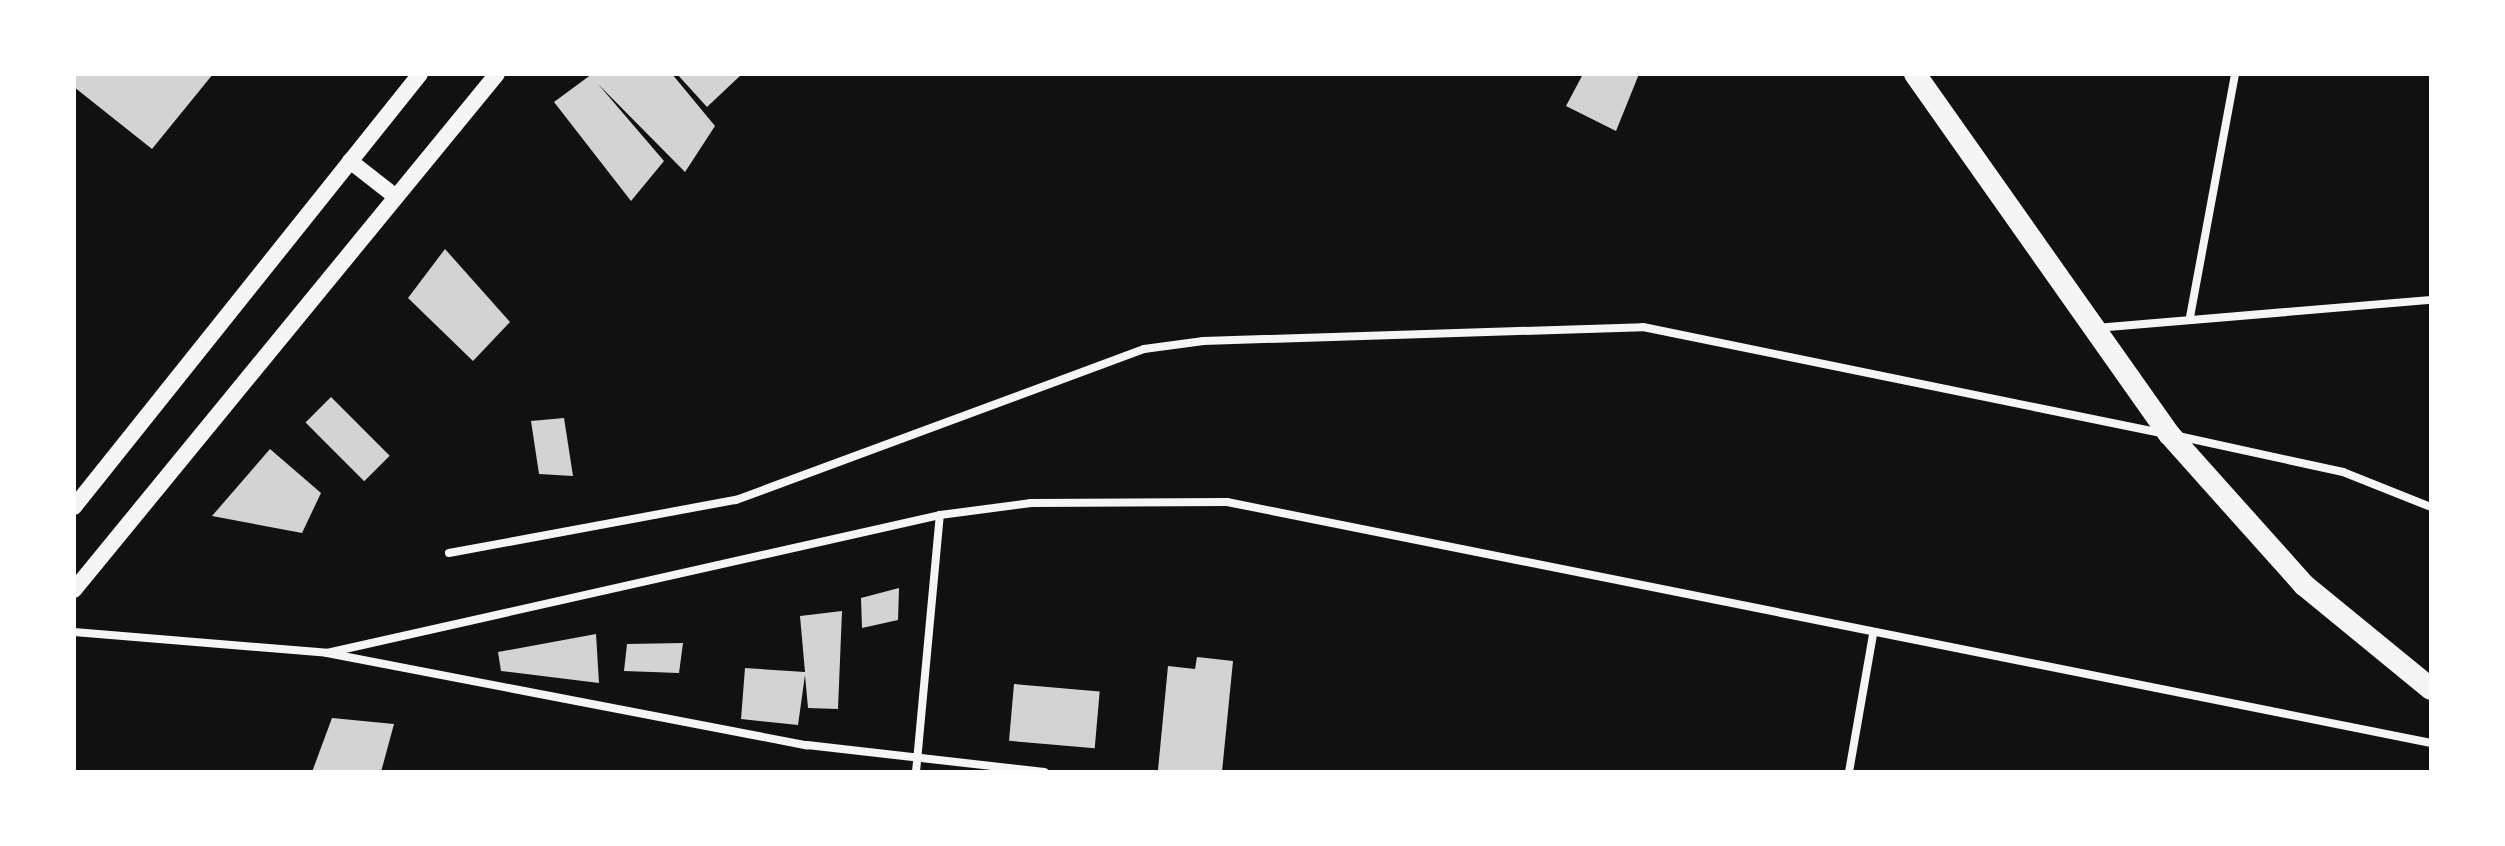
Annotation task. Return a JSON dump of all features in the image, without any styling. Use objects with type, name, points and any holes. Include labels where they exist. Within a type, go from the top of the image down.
[{"type":"highway","points":[[1915,74],[2091,329],[2169,434],[2304,585],[2431,689]]},
{"type":"main road","points":[[74,507],[420,74]]},
{"type":"main road","points":[[74,590],[497,74]]},
{"type":"main road","points":[[350,161],[396,197]]},
{"type":"street","points":[[2190,317],[2235,74]]},
{"type":"street","points":[[2091,329],[2190,317],[2431,300]]},
{"type":"street","points":[[449,553],[736,500],[1144,349],[1203,341],[1643,327],[2343,472],[2431,507]]},
{"type":"street","points":[[327,653],[940,515],[1031,503],[1227,502],[1873,635],[2431,743]]},
{"type":"street","points":[[916,772],[940,515]]},
{"type":"street","points":[[74,632],[327,653],[916,761],[1044,772]]},
{"type":"street","points":[[1849,772],[1873,635]]},
{"type":"building","points":[[74,74],[213,74],[152,149],[74,87]]},
{"type":"building","points":[[592,74],[672,74],[715,126],[685,172],[598,84],[664,161],[631,201],[554,102]]},
{"type":"building","points":[[677,74],[742,74],[707,107]]},
{"type":"building","points":[[1583,74],[1639,74],[1616,131],[1566,106]]},
{"type":"building","points":[[445,249],[510,322],[473,361],[408,298]]},
{"type":"building","points":[[331,397],[390,456],[364,481],[306,422]]},
{"type":"building","points":[[564,418],[573,476],[539,474],[531,421]]},
{"type":"building","points":[[270,449],[321,493],[302,533],[212,516]]},
{"type":"building","points":[[899,588],[898,620],[862,628],[861,598]]},
{"type":"building","points":[[842,611],[838,709],[808,708],[805,675],[798,725],[741,719],[745,668],[805,672],[800,616]]},
{"type":"building","points":[[596,634],[599,683],[501,671],[498,652]]},
{"type":"building","points":[[683,643],[679,673],[624,671],[627,644]]},
{"type":"building","points":[[1197,657],[1233,661],[1222,772],[1158,770],[1168,666],[1195,669]]},
{"type":"building","points":[[1014,684],[1100,691],[1095,748],[1009,741]]},
{"type":"building","points":[[332,718],[394,724],[381,772],[312,772]]}]
